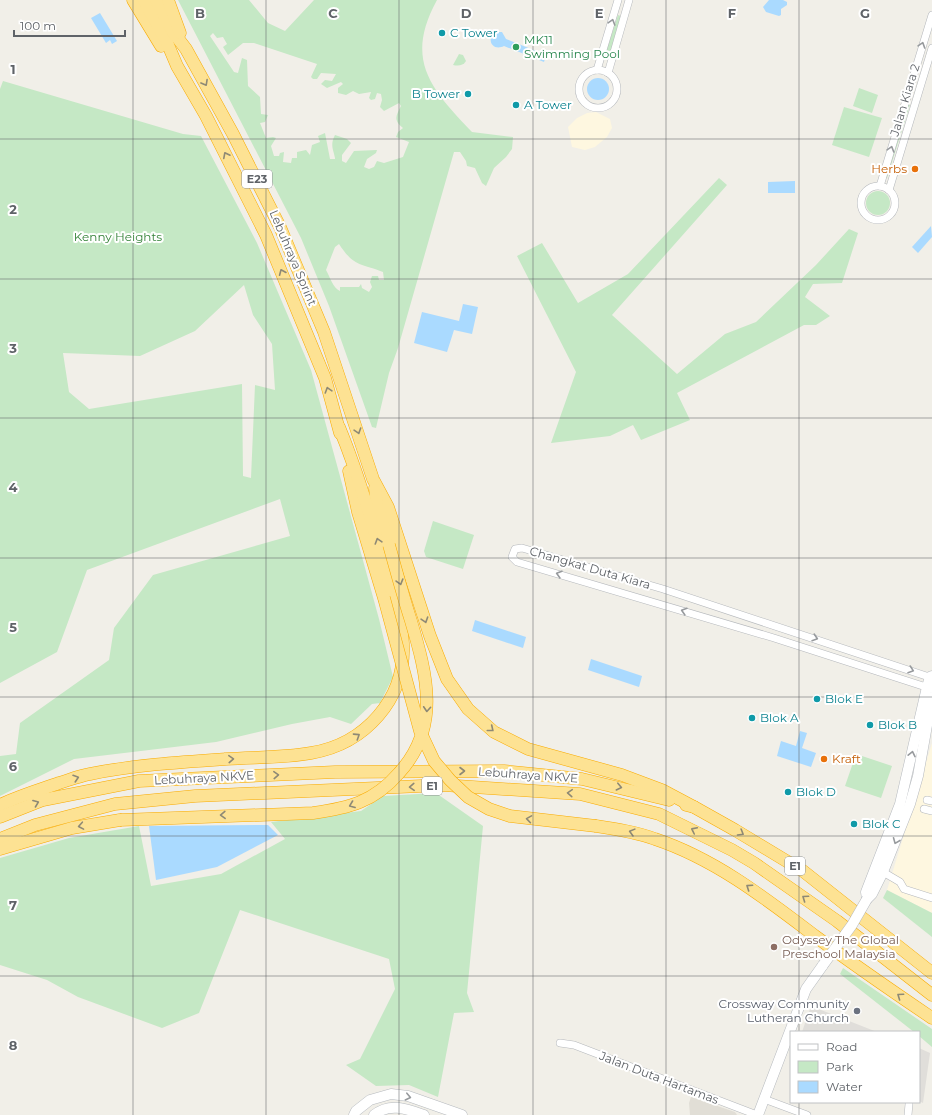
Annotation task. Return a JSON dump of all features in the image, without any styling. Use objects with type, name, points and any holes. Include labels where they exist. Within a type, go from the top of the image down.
[{"type":"highway","points":[[156,0],[174,32],[186,49]]},
{"type":"highway","points":[[168,0],[186,49]]},
{"type":"highway","name":"Lebuhraya Sprint","points":[[138,3],[166,40],[177,66],[206,116],[266,235],[324,378],[339,427]]},
{"type":"highway","name":"Lebuhraya Sprint","points":[[186,49],[258,182],[280,227],[324,332],[373,479]]},
{"type":"highway","points":[[339,427],[358,512],[384,598],[420,731],[434,761],[450,780],[468,797],[489,809],[510,816],[626,831],[655,839],[718,867],[749,887],[849,961],[932,1018]]},
{"type":"highway","points":[[0,806],[12,799],[88,774],[192,761],[310,754],[336,747],[359,736],[379,717],[398,683],[402,664],[403,643],[400,620],[353,460],[339,427]]},
{"type":"highway","points":[[0,849],[72,828],[120,820],[313,813],[343,809],[367,800],[393,780],[409,763],[419,744],[428,705],[426,682],[421,656],[377,506],[373,479]]},
{"type":"highway","points":[[373,479],[388,507],[430,636],[446,679],[468,709],[494,732],[528,749],[622,775],[662,790],[694,807]]},
{"type":"highway","name":"Lebuhraya NKVE","points":[[0,817],[43,800],[139,781],[335,772],[504,771],[582,779],[636,791],[694,807],[803,871],[932,973]]},
{"type":"highway","name":"Lebuhraya NKVE","points":[[0,839],[35,825],[115,804],[195,796],[443,785],[580,794],[659,814],[702,834],[754,863],[837,921],[932,995]]},
{"type":"main road","points":[[791,1031],[806,989],[852,925],[867,899],[872,894],[883,872],[906,799],[930,681]]},
{"type":"main road","points":[[867,899],[866,892],[906,799],[918,776],[932,697]]},
{"type":"main road","points":[[758,1115],[767,1100],[790,1035]]},
{"type":"main road","points":[[354,1115],[356,1111],[370,1100],[391,1094],[408,1096],[462,1115]]},
{"type":"main road","points":[[375,1114],[386,1108],[399,1107],[424,1115]]},
{"type":"street","points":[[597,70],[618,0]]},
{"type":"street","points":[[608,73],[629,0]]},
{"type":"street","name":"Jalan Kiara 2","points":[[880,186],[932,15]]},
{"type":"street","name":"Jalan Kiara 2","points":[[889,190],[932,48]]},
{"type":"street","points":[[597,70],[608,73],[616,82],[616,94],[614,100],[604,108],[591,107],[581,98],[579,85],[586,74],[597,70]]},
{"type":"street","points":[[880,186],[889,190],[894,201],[892,212],[882,219],[872,219],[863,213],[861,208],[862,196],[869,188],[880,186]]},
{"type":"street","name":"Changkat Duta Kiara","points":[[522,548],[663,589],[930,681],[774,638],[517,562],[512,557],[513,552],[514,549],[522,548]]},
{"type":"street","points":[[924,809],[932,811]]},
{"type":"street","points":[[883,872],[900,882],[904,889],[932,898]]},
{"type":"street","name":"Jalan Duta Hartamas","points":[[560,1043],[574,1045],[758,1115]]},
{"type":"street","points":[[767,1100],[807,1115]]},
{"type":"street","points":[[908,1115],[909,1104]]},
{"type":"shaded area","points":[[596,112],[610,119],[612,128],[607,137],[595,147],[585,150],[572,147],[568,127],[577,118],[587,113]]},
{"type":"shaded area","points":[[932,743],[932,913],[887,890]]},
{"type":"shaded area","points":[[811,1006],[874,1031],[802,1031]]},
{"type":"shaded area","points":[[920,1048],[930,1053],[923,1103],[920,1102]]},
{"type":"shaded area","points":[[691,1097],[735,1112],[737,1115],[690,1115],[689,1103]]},
{"type":"green space","points":[[178,0],[249,0],[268,23],[285,31],[314,0],[437,0],[427,21],[423,40],[423,57],[427,72],[434,87],[445,102],[472,132],[513,137],[512,149],[494,168],[486,186],[482,183],[475,168],[467,166],[466,161],[460,152],[454,152],[398,348],[389,373],[376,428],[372,427],[329,306],[301,238]],"holes":[[[213,33],[217,38],[223,37],[227,44],[223,47],[228,55],[243,43],[254,43],[317,64],[311,77],[313,79],[317,79],[321,73],[336,74],[332,81],[325,80],[321,84],[327,88],[341,82],[343,84],[338,88],[338,93],[346,95],[353,91],[359,94],[371,92],[369,98],[371,100],[375,99],[377,93],[381,94],[382,100],[380,107],[384,111],[399,103],[401,106],[396,118],[398,123],[403,128],[398,132],[396,137],[409,142],[403,157],[384,163],[377,161],[374,167],[369,169],[364,167],[367,159],[376,153],[377,150],[354,151],[346,163],[342,161],[342,155],[351,143],[347,139],[335,135],[332,144],[335,159],[330,159],[325,133],[318,136],[320,142],[312,145],[310,155],[306,150],[297,152],[297,158],[292,158],[291,163],[283,162],[284,152],[280,153],[279,156],[274,156],[271,146],[276,138],[266,138],[260,123],[265,122],[268,115],[261,114],[260,97],[248,86],[247,60],[242,58],[238,73],[234,72],[210,36]],[[339,244],[353,261],[383,272],[384,280],[379,280],[378,276],[372,276],[370,282],[372,287],[369,292],[362,288],[361,284],[359,287],[340,287],[340,291],[338,290],[326,270],[335,247]]]},
{"type":"green space","points":[[618,15],[623,17],[611,53],[606,52]]},
{"type":"green space","points":[[459,54],[463,55],[466,61],[457,66],[453,65]]},
{"type":"green space","name":"Kenny Heights","points":[[3,81],[183,134],[201,136],[257,243],[311,370],[379,619],[393,677],[380,703],[372,704],[351,724],[330,717],[292,724],[216,742],[74,759],[0,796],[0,756],[16,754],[20,723],[109,660],[114,628],[153,575],[290,536],[280,499],[87,570],[57,652],[0,683],[0,89]],"holes":[[[244,285],[253,315],[272,344],[275,390],[255,385],[251,478],[243,476],[242,384],[89,409],[69,392],[63,353],[140,356],[195,331]]]},
{"type":"green space","points":[[859,88],[878,95],[872,113],[853,106]]},
{"type":"green space","points":[[907,104],[910,105],[887,178],[885,178]]},
{"type":"green space","points":[[844,107],[882,118],[869,157],[832,145]]},
{"type":"green space","points":[[719,178],[727,185],[612,315],[677,374],[725,334],[756,322],[816,265],[849,229],[858,233],[842,283],[813,284],[805,297],[830,316],[816,325],[804,325],[677,393],[690,420],[641,440],[633,425],[610,436],[551,443],[576,372],[517,256],[542,243],[578,303],[628,274]]},
{"type":"green space","points":[[878,191],[886,195],[890,203],[886,211],[878,215],[870,211],[866,203],[870,195]]},
{"type":"green space","points":[[433,521],[474,535],[463,569],[426,557],[424,551]]},
{"type":"green space","points":[[856,754],[892,766],[881,798],[845,786]]},
{"type":"green space","points":[[436,793],[483,826],[467,993],[474,1012],[454,1013],[438,1097],[409,1085],[376,1086],[346,1065],[360,1059],[395,989],[389,959],[240,910],[199,1013],[162,1028],[78,997],[47,980],[0,965],[0,858],[69,838],[139,826],[151,886],[221,874],[285,839],[271,822],[361,811],[383,796]]},
{"type":"green space","points":[[887,890],[932,913],[932,937],[883,898]]},
{"type":"green space","points":[[843,968],[932,1029],[932,1047],[920,1037],[920,1031],[913,1031],[840,974]]},
{"type":"water","points":[[769,0],[783,0],[787,2],[787,5],[781,9],[781,15],[779,16],[766,12],[763,7]]},
{"type":"water","points":[[100,13],[117,41],[112,44],[110,40],[106,43],[91,18]]},
{"type":"water","name":"MK11 Swimming Pool","points":[[497,32],[502,32],[506,39],[546,55],[544,62],[504,46],[494,46],[491,42],[491,37]]},
{"type":"water","points":[[598,78],[606,81],[609,89],[606,97],[598,100],[590,97],[587,89],[590,81]]},
{"type":"water","points":[[795,181],[795,193],[768,193],[768,182]]},
{"type":"water","points":[[931,226],[932,237],[918,253],[912,247]]},
{"type":"water","points":[[463,304],[478,307],[472,334],[454,330],[447,352],[414,343],[422,312],[459,321]]},
{"type":"water","points":[[475,620],[526,637],[523,648],[472,631]]},
{"type":"water","points":[[591,659],[642,676],[639,687],[588,670]]},
{"type":"water","points":[[800,731],[807,733],[802,748],[816,753],[811,767],[777,756],[781,741],[796,746]]},
{"type":"water","points":[[268,825],[278,835],[217,867],[156,880],[149,826]]},
{"type":"place","name":"C Tower","points":[[442,33]]},
{"type":"place","name":"MK11 Swimming Pool","points":[[516,47]]},
{"type":"place","name":"B Tower","points":[[468,94]]},
{"type":"place","name":"A Tower","points":[[516,105]]},
{"type":"place","name":"Herbs","points":[[915,169]]},
{"type":"place","name":"Blok E","points":[[817,699]]},
{"type":"place","name":"Blok A","points":[[752,718]]},
{"type":"place","name":"Blok B","points":[[870,725]]},
{"type":"place","name":"Kraft","points":[[824,759]]},
{"type":"place","name":"Blok D","points":[[788,792]]},
{"type":"place","name":"Blok C","points":[[854,824]]},
{"type":"place","name":"Odyssey The Global Preschool Malaysia","points":[[774,947]]},
{"type":"place","name":"Crossway Community Lutheran Church","points":[[857,1011]]}]
